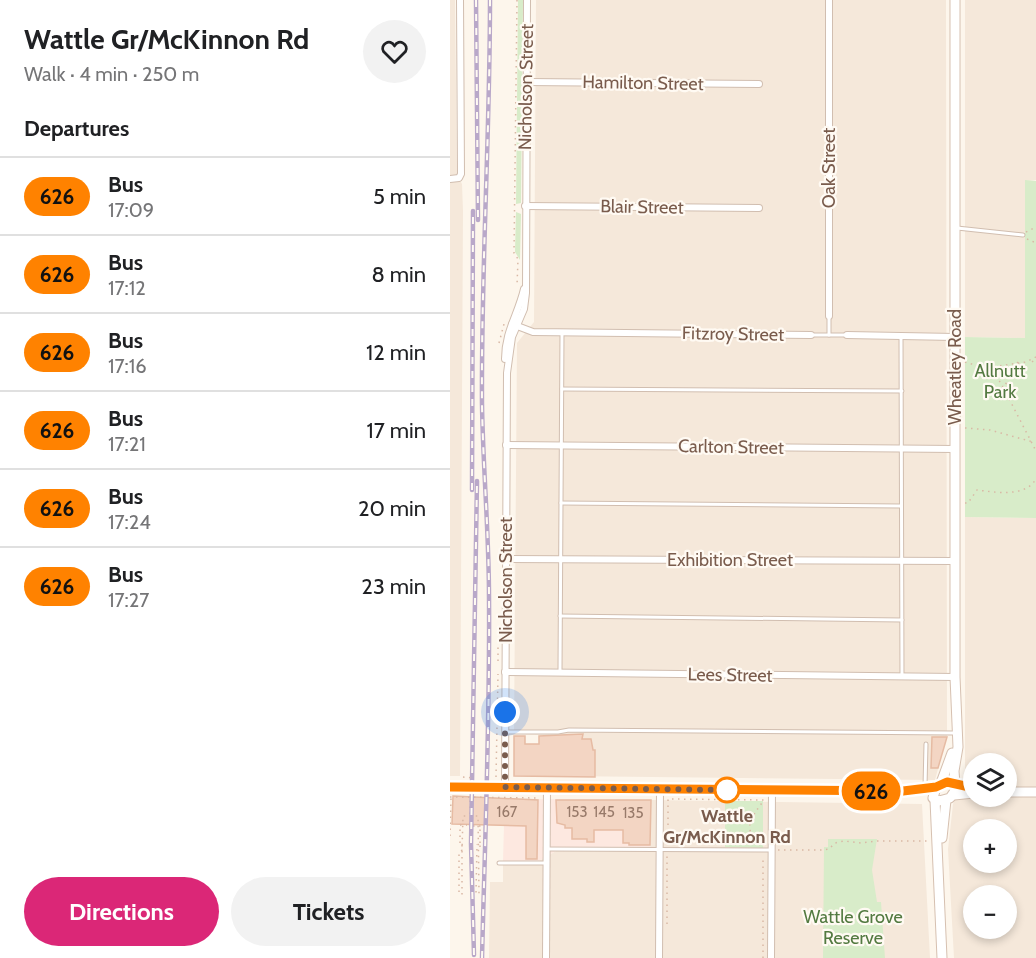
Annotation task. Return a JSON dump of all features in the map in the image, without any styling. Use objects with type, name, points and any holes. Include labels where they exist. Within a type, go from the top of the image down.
[{"type":"street","points":[[450,179],[459,178],[461,174],[460,0]]},
{"type":"street","name":"Nicholson Street","points":[[505,787],[506,340],[514,325],[525,282],[528,0]]},
{"type":"street","name":"Oak Street","points":[[829,0],[829,316]]},
{"type":"street","name":"Wheatley Road","points":[[938,861],[953,791],[958,747],[955,676],[955,0]]},
{"type":"street","name":"Hamilton Street","points":[[526,82],[759,84]]},
{"type":"street","name":"Blair Street","points":[[525,206],[759,208]]},
{"type":"street","name":"Fitzroy Street","points":[[514,325],[533,332],[562,333],[811,335]]},
{"type":"street","name":"Fitzroy Street","points":[[847,335],[955,337]]},
{"type":"street","name":"Carlton Street","points":[[506,445],[955,449]]},
{"type":"street","name":"Exhibition Street","points":[[506,559],[955,561]]},
{"type":"street","name":"Lees Street","points":[[505,672],[955,676]]},
{"type":"street","name":"Wheatley Road","points":[[942,958],[934,799],[954,748],[956,733]]},
{"type":"street","points":[[450,794],[462,781],[490,787],[772,790],[903,791],[939,785],[963,792]]},
{"type":"street","points":[[546,958],[547,788]]},
{"type":"street","points":[[659,958],[660,789]]},
{"type":"street","points":[[771,958],[772,790]]},
{"type":"street","points":[[903,791],[934,799],[963,790]]},
{"type":"street","points":[[1017,792],[1036,792]]},
{"type":"lane","points":[[956,228],[1023,235]]},
{"type":"lane","name":"Oak Street","points":[[829,316],[829,335]]},
{"type":"lane","points":[[560,673],[562,333]]},
{"type":"lane","name":"Fitzroy Street","points":[[811,335],[847,335]]},
{"type":"lane","points":[[901,336],[902,676]]},
{"type":"lane","points":[[562,389],[902,391]]},
{"type":"lane","points":[[561,503],[902,506]]},
{"type":"lane","points":[[560,616],[902,620]]},
{"type":"lane","points":[[505,732],[569,730],[956,733]]},
{"type":"lane","points":[[925,789],[926,744]]},
{"type":"lane","points":[[547,849],[771,850]]},
{"type":"lane","points":[[499,863],[547,863]]},
{"type":"path","points":[[514,254],[517,0]]},
{"type":"path","points":[[1036,227],[1023,235],[1026,239],[1036,243]]},
{"type":"path","points":[[986,368],[1031,360],[1036,357]]},
{"type":"path","points":[[955,360],[986,368],[997,377],[1036,451]]},
{"type":"path","points":[[1031,360],[1036,364]]},
{"type":"path","points":[[1004,389],[1009,375],[1018,362]]},
{"type":"path","points":[[964,428],[990,430],[1032,442]]},
{"type":"path","points":[[964,503],[968,502],[977,490],[994,492],[1018,490],[1032,485],[1036,479]]},
{"type":"path","points":[[462,781],[474,778]]},
{"type":"path","points":[[450,836],[450,794],[470,797],[540,798]]},
{"type":"path","points":[[470,797],[470,816]]},
{"type":"path","points":[[467,825],[460,825],[461,843],[462,850],[459,853],[459,894],[462,894],[462,874],[462,864],[462,854],[462,845],[460,844],[459,847],[461,843],[463,816],[478,816],[478,844],[476,893],[479,894],[480,854],[477,851],[478,844],[482,826],[473,825]]},
{"type":"path","points":[[771,850],[823,850],[829,849],[835,843],[844,842],[937,841]]},
{"type":"path","points":[[763,958],[764,850]]},
{"type":"shaded area","points":[[450,0],[455,0],[457,175],[462,184],[463,211],[460,776],[450,776]]},
{"type":"shaded area","points":[[536,0],[946,0],[947,736],[935,780],[561,776],[561,735],[514,734],[517,343],[534,322]]},
{"type":"shaded area","points":[[965,0],[1036,0],[1036,180],[1025,181],[1025,338],[965,337]]},
{"type":"shaded area","points":[[965,517],[1036,518],[1036,958],[954,958],[948,849],[953,804],[963,784],[963,807],[1017,807],[1017,753],[965,753]]},
{"type":"shaded area","points":[[498,799],[651,800],[650,851],[556,851],[537,862],[503,861],[504,825]]},
{"type":"shaded area","points":[[651,800],[922,804],[930,958],[489,958],[490,882],[503,882],[503,861],[537,862],[556,851],[650,851]]},
{"type":"green space","points":[[518,0],[523,0],[521,203],[516,204]]},
{"type":"green space","name":"Allnutt Park","points":[[1025,180],[1036,181],[1036,518],[965,517],[965,337],[1025,338]]},
{"type":"green space","points":[[516,212],[521,214],[520,260],[515,252]]},
{"type":"green space","points":[[725,801],[763,801],[763,848],[725,847]]},
{"type":"green space","name":"Wattle Grove Reserve","points":[[828,839],[877,839],[872,870],[877,902],[881,902],[885,958],[823,958],[824,847],[828,847]]},
{"type":"building","points":[[583,734],[582,739],[591,739],[593,750],[595,750],[595,777],[514,776],[514,736],[525,736],[525,744],[539,744],[539,736]]},
{"type":"building","points":[[932,737],[947,737],[938,768],[931,768]]},
{"type":"building","points":[[453,796],[538,800],[537,859],[526,859],[526,826],[452,824]]},
{"type":"building","points":[[556,800],[651,800],[650,845],[623,843],[623,830],[594,830],[594,842],[587,842],[587,839],[572,839],[572,828],[565,828],[565,825],[557,823]]},
{"type":"railway","points":[[476,0],[478,220]]},
{"type":"railway","points":[[482,958],[489,642],[482,354],[490,0]]},
{"type":"railway","points":[[472,490],[473,211]]},
{"type":"railway","points":[[474,955],[471,844],[477,481]]},
{"type":"bus line","name":"626","points":[[450,787],[903,791],[936,787],[947,782],[963,786]]},
{"type":"place","name":"Wattle Gr/McKinnon Rd","points":[[727,790]]},
{"type":"route","points":[[505,712],[505,787],[727,790]]}]
